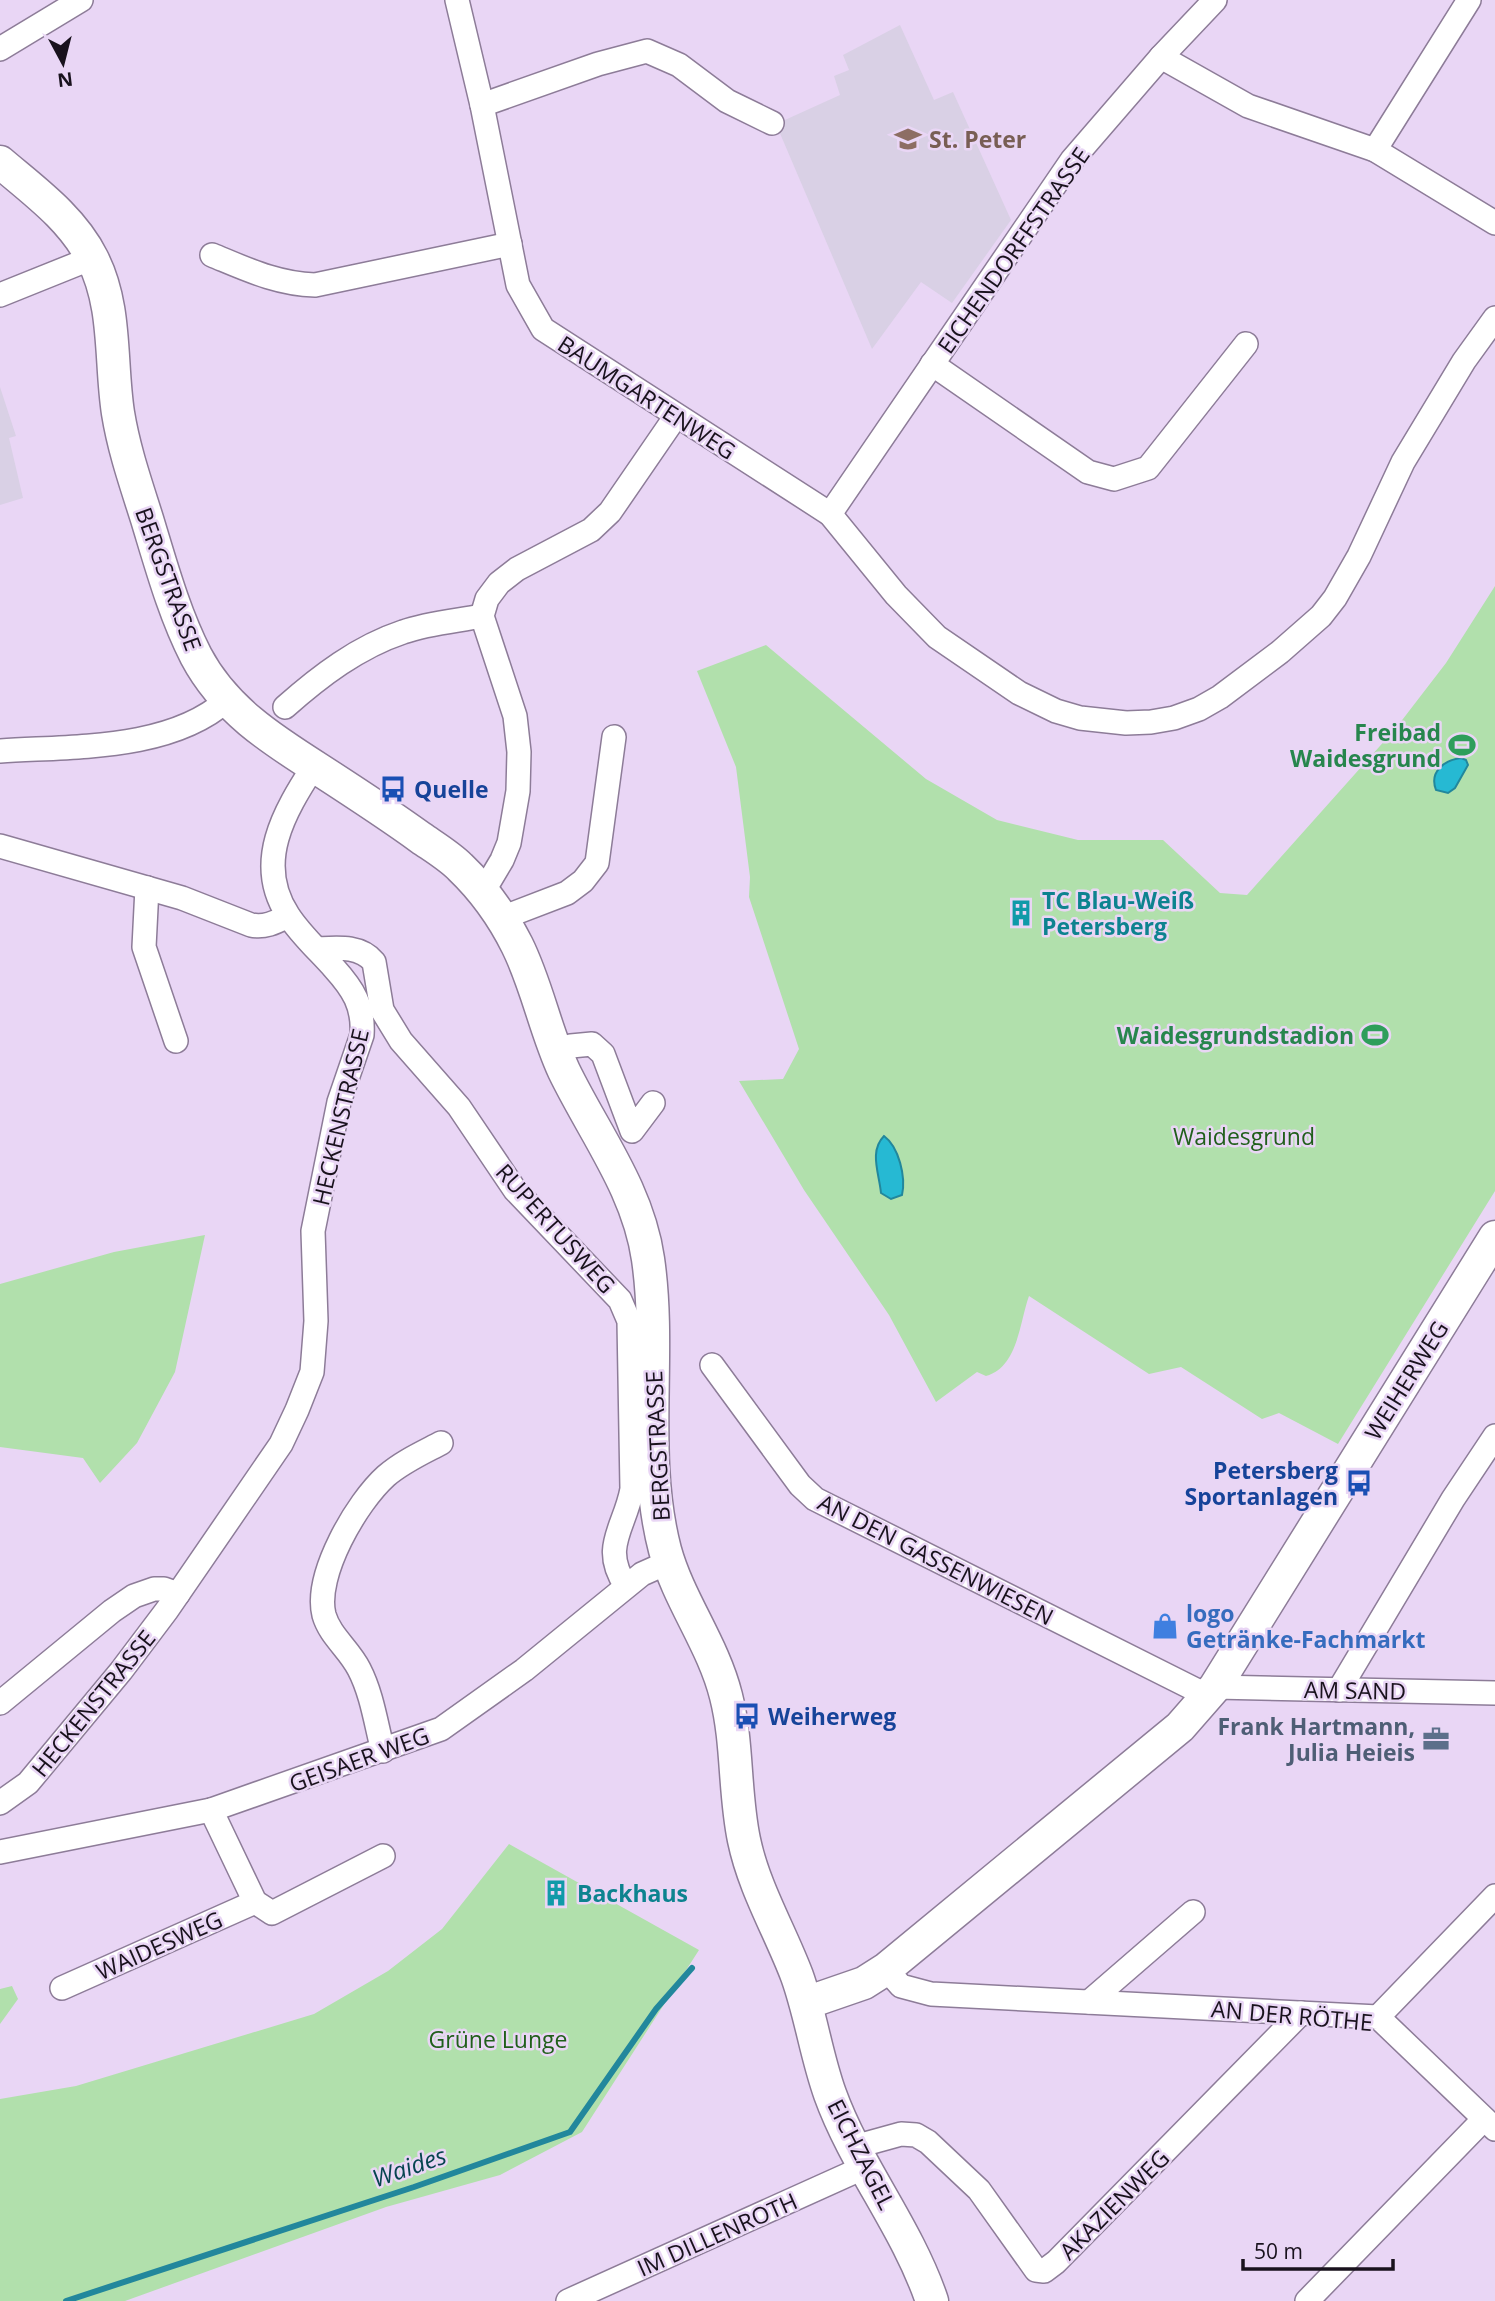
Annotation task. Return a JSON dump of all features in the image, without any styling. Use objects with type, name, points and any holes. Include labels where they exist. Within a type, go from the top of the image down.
[{"type":"main road","name":"BERGSTRASSE","points":[[0,162],[46,201],[70,226],[92,258],[103,285],[108,305],[117,402],[127,457],[186,635],[210,681],[261,732],[380,809],[457,863],[483,892],[502,918],[517,946],[556,1052],[632,1201],[644,1235],[651,1286],[655,1491],[659,1522],[669,1562],[720,1675],[733,1726],[744,1838],[753,1872],[806,2003]]},
{"type":"main road","name":"WEIHERWEG","points":[[806,2003],[864,1983],[886,1969],[1180,1727],[1211,1691],[1495,1237]]},
{"type":"main road","name":"EICHZAGEL","points":[[806,2003],[831,2097],[860,2157],[914,2254],[932,2301]]},
{"type":"street","points":[[0,49],[81,0]]},
{"type":"street","name":"BAUMGARTENWEG","points":[[457,0],[482,105],[518,285],[543,330],[830,514],[896,595],[937,637],[1019,693],[1056,711],[1080,718],[1126,723],[1174,718],[1199,709],[1220,697],[1321,617],[1359,556],[1403,461],[1464,361],[1495,318]]},
{"type":"street","name":"EICHENDORFFSTRASSE","points":[[830,514],[1072,160],[1161,57],[1215,0]]},
{"type":"street","points":[[1376,150],[1469,0]]},
{"type":"street","points":[[482,105],[598,64],[647,51],[680,65],[727,101],[772,123]]},
{"type":"street","points":[[1161,57],[1248,106],[1376,150],[1495,223]]},
{"type":"street","points":[[212,255],[276,281],[294,285],[315,285],[510,244]]},
{"type":"street","points":[[0,295],[92,258]]},
{"type":"street","points":[[932,364],[1088,472],[1114,479],[1148,468],[1246,344]]},
{"type":"street","points":[[483,892],[509,844],[518,791],[519,752],[515,716],[482,617],[487,599],[499,583],[527,563],[591,530],[610,512],[677,416]]},
{"type":"street","points":[[285,706],[352,655],[401,632],[427,625],[482,617]]},
{"type":"street","points":[[0,751],[144,739],[187,726],[219,708],[227,700]]},
{"type":"street","points":[[502,918],[567,893],[583,881],[597,863],[614,737]]},
{"type":"street","name":"HECKENSTRASSE","points":[[0,1803],[28,1783],[121,1671],[178,1594],[281,1444],[298,1410],[312,1372],[316,1321],[313,1231],[340,1102],[362,1035],[363,1024],[355,994],[288,916],[277,894],[272,873],[272,855],[278,830],[292,799],[314,766]]},
{"type":"street","points":[[0,846],[182,898],[251,925],[260,927],[288,916]]},
{"type":"street","points":[[146,888],[144,947],[176,1041]]},
{"type":"street","name":"RUPERTUSWEG","points":[[317,949],[347,948],[358,951],[374,962],[382,1010],[401,1041],[459,1107],[515,1190],[620,1300],[626,1311],[629,1321],[632,1489],[626,1514],[616,1534],[614,1555],[616,1568],[626,1586]]},
{"type":"street","points":[[556,1052],[571,1046],[592,1044],[603,1054],[632,1131],[653,1102]]},
{"type":"street","name":"AN DEN GASSENWIESEN","points":[[712,1365],[800,1485],[815,1499],[1211,1691]]},
{"type":"street","points":[[1339,1690],[1453,1499],[1495,1436]]},
{"type":"street","points":[[383,1751],[368,1688],[355,1661],[328,1625],[321,1598],[337,1549],[364,1498],[387,1475],[441,1443]]},
{"type":"street","name":"GEISAER WEG","points":[[0,1852],[211,1810],[441,1729],[524,1670],[642,1574],[669,1562]]},
{"type":"street","name":"HECKENSTRASSE","points":[[0,1703],[134,1596],[154,1589],[178,1594]]},
{"type":"street","name":"AM SAND","points":[[1211,1691],[1495,1693]]},
{"type":"street","points":[[211,1810],[255,1902],[272,1913],[383,1856]]},
{"type":"street","points":[[1378,2017],[1495,1896]]},
{"type":"street","name":"WAIDESWEG","points":[[62,1988],[255,1902]]},
{"type":"street","points":[[1089,2002],[1193,1912]]},
{"type":"street","name":"AN DER RÖTHE","points":[[886,1969],[901,1986],[931,1994],[1378,2017],[1490,2124]]},
{"type":"street","name":"AKAZIENWEG","points":[[860,2157],[901,2134],[916,2136],[928,2142],[970,2180],[1036,2270],[1044,2271],[1056,2262],[1301,2013]]},
{"type":"street","points":[[1307,2301],[1490,2124]]},
{"type":"street","name":"IM DILLENROTH","points":[[568,2301],[860,2157]]},
{"type":"shaded area","points":[[900,25],[934,100],[953,92],[1011,220],[952,303],[921,282],[872,349],[776,124],[840,95],[834,76],[849,70],[843,55]]},
{"type":"shaded area","points":[[0,387],[16,436],[9,438],[23,498],[0,505]]},
{"type":"green space","name":"Waidesgrund","points":[[1495,586],[1495,1191],[1338,1444],[1279,1413],[1262,1419],[1181,1367],[1149,1374],[1029,1296],[1016,1343],[1005,1364],[986,1376],[977,1372],[936,1402],[889,1315],[804,1190],[739,1081],[783,1079],[799,1049],[749,897],[750,877],[736,767],[697,671],[766,645],[926,779],[997,820],[1078,840],[1163,840],[1220,893],[1247,895],[1396,728],[1446,663]]},
{"type":"green space","points":[[205,1235],[175,1372],[137,1443],[100,1483],[83,1458],[0,1447],[0,1284],[114,1252]]},
{"type":"green space","name":"Grüne Lunge","points":[[509,1844],[699,1950],[582,2132],[500,2175],[386,2207],[125,2301],[0,2301],[0,2099],[76,2086],[314,2014],[388,1971],[442,1929]]},
{"type":"green space","points":[[12,1986],[18,1999],[0,2024],[0,1989]]},
{"type":"water","points":[[1461,758],[1466,760],[1468,765],[1455,788],[1448,793],[1436,790],[1436,772],[1449,761]]},
{"type":"water","points":[[884,1136],[894,1147],[903,1180],[902,1195],[891,1199],[881,1193],[876,1163],[877,1148]]},
{"type":"waterway","name":"Waides","points":[[66,2301],[414,2187],[570,2132],[656,2009],[692,1968]]},
{"type":"place","name":"St. Peter","points":[[908,139]]},
{"type":"place","name":"Freibad Waidesgrund","points":[[1462,745]]},
{"type":"place","name":"Quelle","points":[[393,789]]},
{"type":"place","name":"TC Blau-Weiß Petersberg","points":[[1021,913]]},
{"type":"place","name":"Waidesgrundstadion","points":[[1375,1035]]},
{"type":"place","name":"Petersberg Sportanlagen","points":[[1359,1483]]},
{"type":"place","name":"logo Getränke-Fachmarkt","points":[[1165,1626]]},
{"type":"place","name":"Weiherweg","points":[[747,1716]]},
{"type":"place","name":"Frank Hartmann, Julia Heieis","points":[[1436,1739]]},
{"type":"place","name":"Backhaus","points":[[556,1893]]}]
